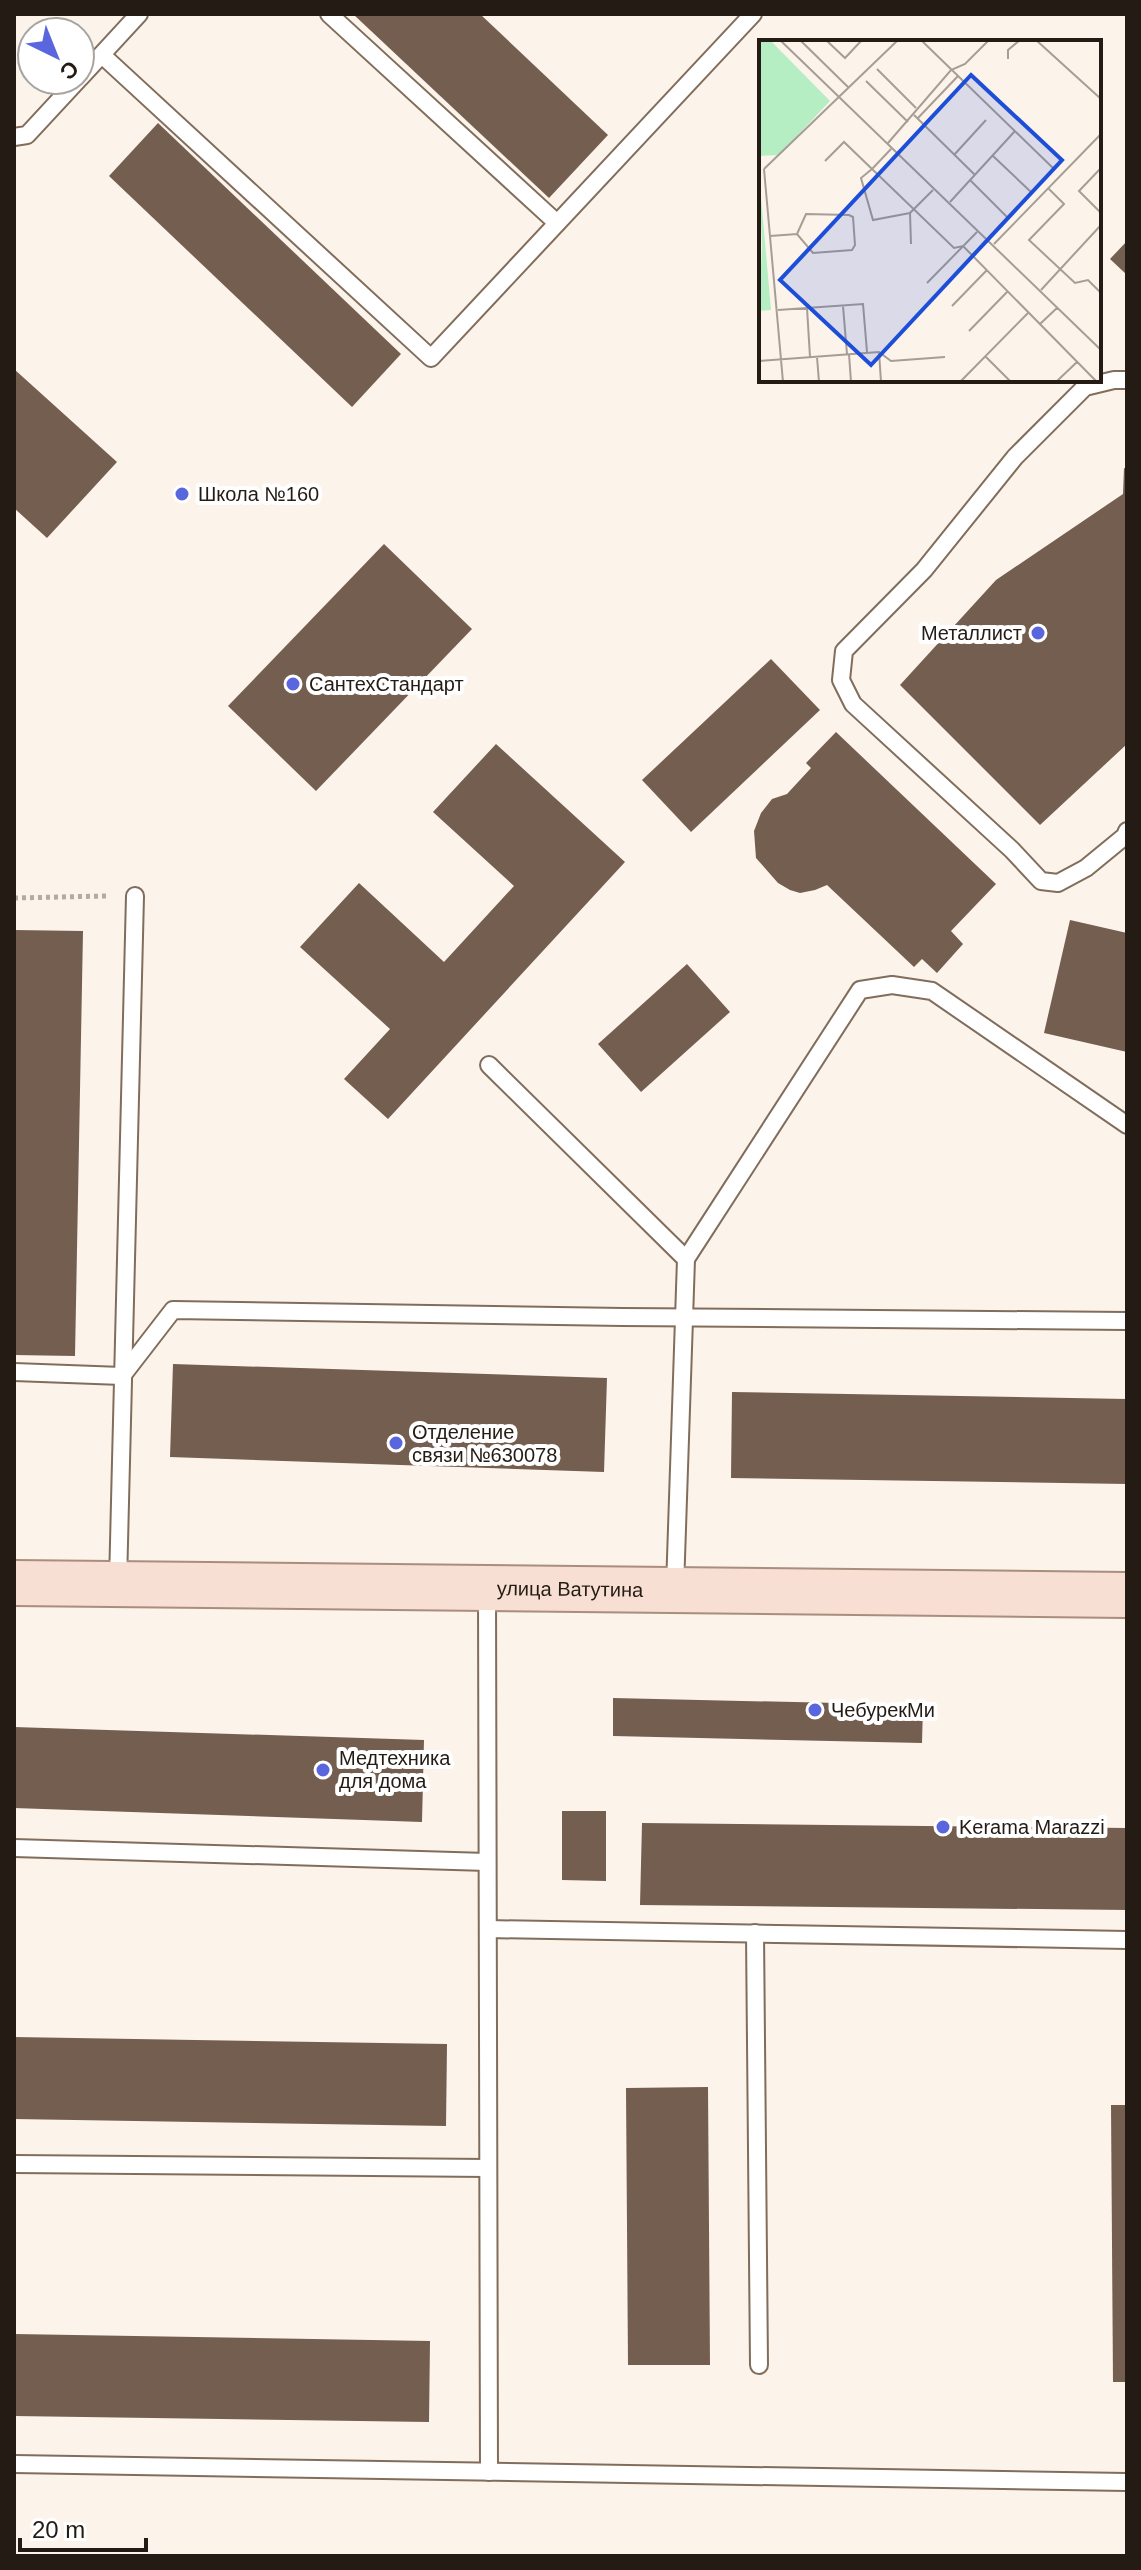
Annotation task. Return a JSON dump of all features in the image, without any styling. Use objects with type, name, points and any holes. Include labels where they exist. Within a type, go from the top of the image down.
[{"type":"main road","name":"улица Ватутина","points":[[14,1583],[1127,1595]]},
{"type":"lane","points":[[96,61],[139,14]]},
{"type":"lane","points":[[329,14],[557,223]]},
{"type":"lane","points":[[102,55],[431,358],[753,14]]},
{"type":"lane","points":[[14,123],[21,136],[62,96]]},
{"type":"lane","points":[[1127,380],[1085,387],[1015,457],[924,570],[844,651],[841,680],[853,704],[1012,850],[1041,881],[1058,883],[1086,868],[1127,831]]},
{"type":"lane","points":[[118,1584],[135,896]]},
{"type":"lane","points":[[675,1590],[686,1259],[860,990],[892,985],[932,991],[1127,1125]]},
{"type":"lane","points":[[489,1065],[686,1259]]},
{"type":"lane","points":[[122,1376],[173,1310],[1127,1321]]},
{"type":"lane","points":[[14,1372],[122,1376]]},
{"type":"lane","points":[[487,1588],[489,2472]]},
{"type":"lane","points":[[14,1848],[487,1862]]},
{"type":"lane","points":[[488,1929],[1127,1940]]},
{"type":"lane","points":[[755,1933],[759,2365]]},
{"type":"lane","points":[[14,2164],[488,2168]]},
{"type":"lane","points":[[14,2464],[1127,2482]]},
{"type":"path","points":[[14,898],[135,896]]},
{"type":"building","points":[[353,14],[480,14],[608,135],[549,198]]},
{"type":"building","points":[[158,123],[401,354],[352,407],[109,176]]},
{"type":"building","points":[[1127,241],[1127,275],[1110,259]]},
{"type":"building","points":[[14,369],[117,462],[47,538],[14,508]]},
{"type":"building","name":"Металлист","points":[[1124,468],[1127,469],[1127,744],[1040,825],[900,685],[996,580],[1123,494]]},
{"type":"building","points":[[384,544],[472,629],[316,791],[228,706]]},
{"type":"building","points":[[771,659],[820,710],[691,832],[642,780]]},
{"type":"building","points":[[836,732],[996,884],[951,931],[963,944],[937,973],[922,959],[914,967],[827,885],[800,893],[790,890],[778,883],[756,858],[754,831],[761,813],[772,799],[787,794],[811,768],[806,763]]},
{"type":"building","points":[[496,744],[625,862],[388,1119],[344,1079],[390,1029],[300,947],[359,883],[444,962],[514,886],[433,812]]},
{"type":"building","points":[[1070,920],[1127,933],[1127,1052],[1044,1033]]},
{"type":"building","points":[[14,930],[83,931],[75,1356],[14,1355]]},
{"type":"building","points":[[687,964],[730,1012],[641,1092],[598,1044]]},
{"type":"building","points":[[173,1364],[607,1378],[604,1472],[170,1457]]},
{"type":"building","points":[[732,1392],[1127,1399],[1127,1484],[731,1478]]},
{"type":"building","points":[[613,1698],[923,1705],[922,1743],[613,1736]]},
{"type":"building","points":[[14,1727],[424,1740],[422,1822],[14,1808]]},
{"type":"building","points":[[562,1811],[606,1811],[606,1881],[562,1880]]},
{"type":"building","points":[[642,1823],[1127,1828],[1127,1910],[640,1905]]},
{"type":"building","points":[[14,2037],[447,2044],[446,2126],[14,2119]]},
{"type":"building","points":[[708,2087],[710,2365],[628,2365],[626,2088]]},
{"type":"building","points":[[1111,2105],[1127,2105],[1127,2382],[1113,2382]]},
{"type":"building","points":[[14,2334],[430,2341],[429,2422],[14,2416]]},
{"type":"place","name":"Школа №160","points":[[182,494]]},
{"type":"place","name":"Металлист","points":[[1038,633]]},
{"type":"place","name":"СантехСтандарт","points":[[293,684]]},
{"type":"place","name":"Отделение связи №630078","points":[[396,1443]]},
{"type":"place","name":"ЧебурекМи","points":[[815,1710]]},
{"type":"place","name":"Медтехника для дома","points":[[323,1770]]},
{"type":"place","name":"Kerama Marazzi","points":[[943,1827]]}]
